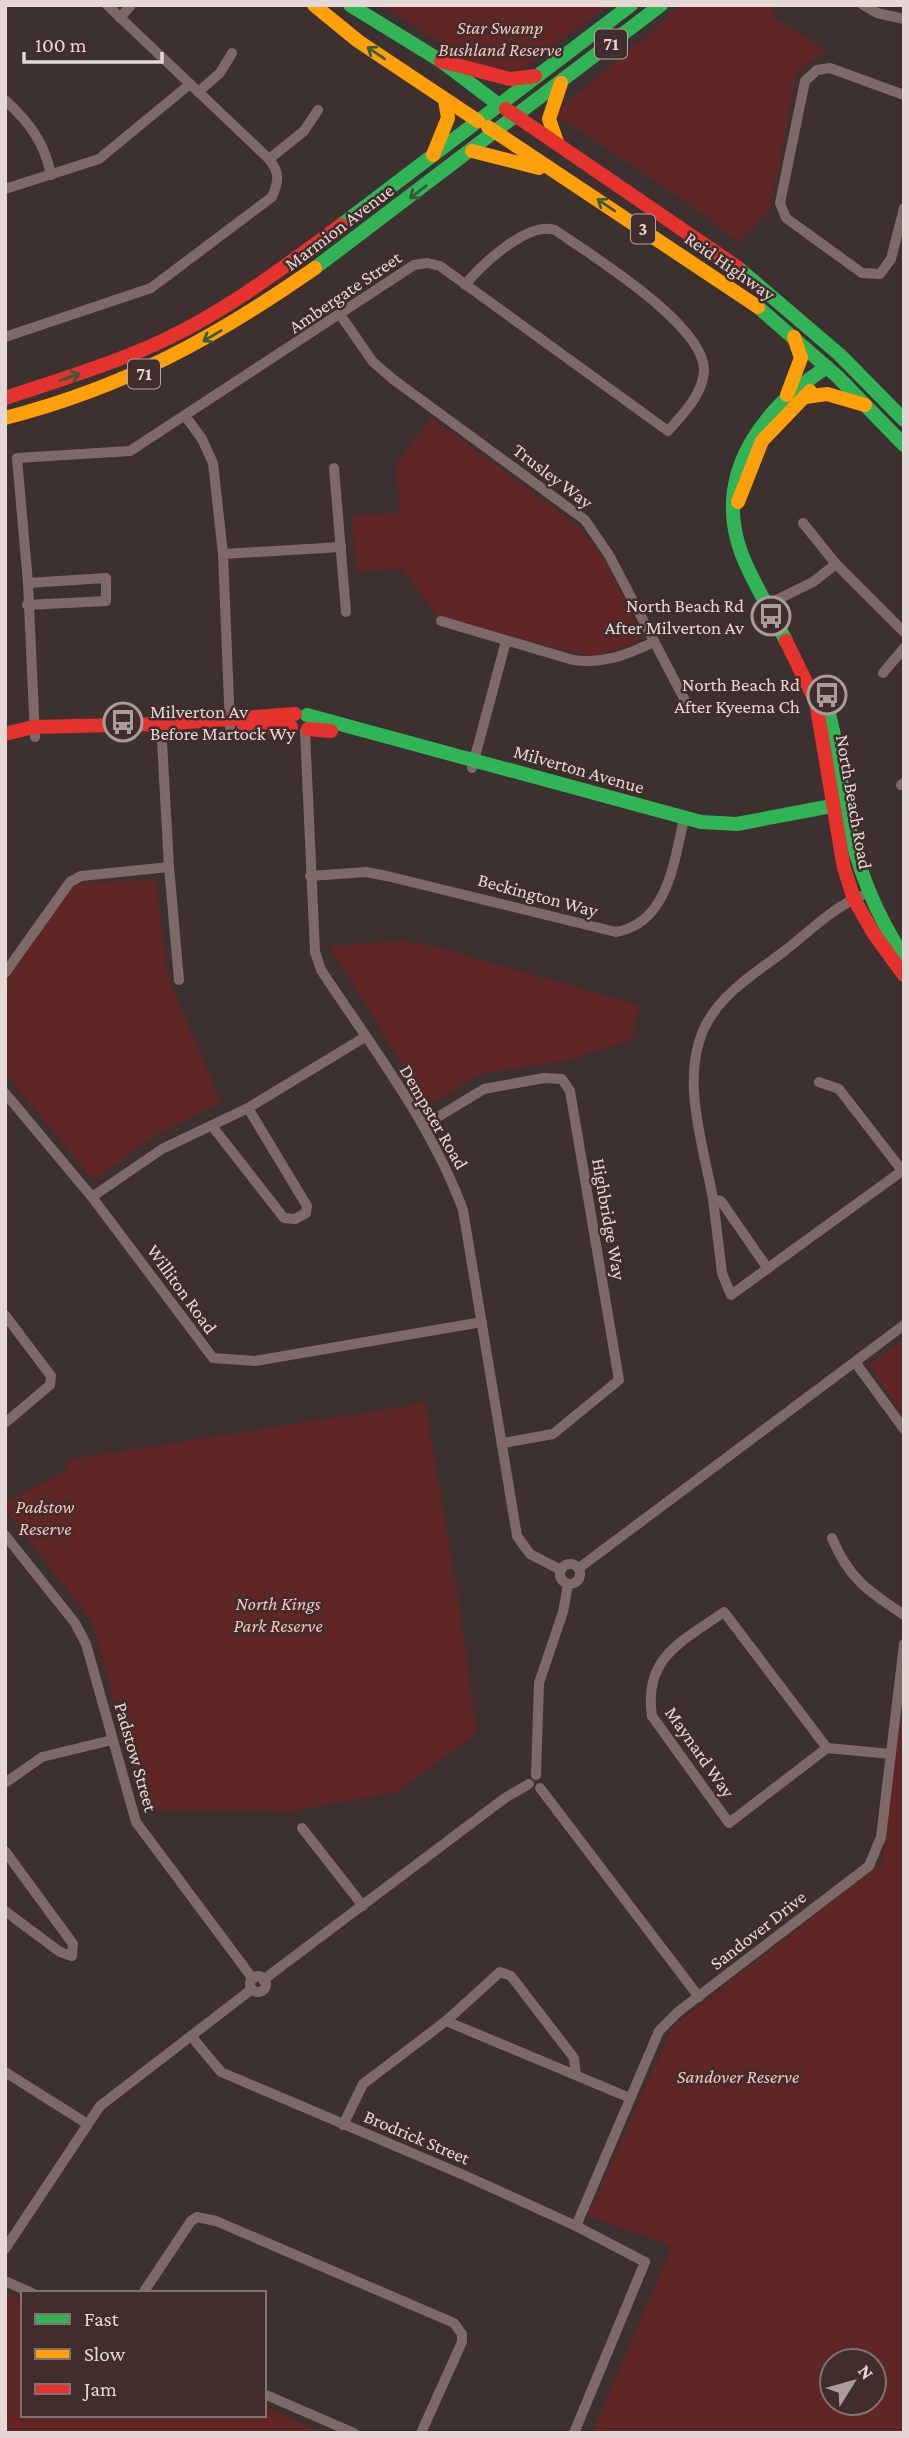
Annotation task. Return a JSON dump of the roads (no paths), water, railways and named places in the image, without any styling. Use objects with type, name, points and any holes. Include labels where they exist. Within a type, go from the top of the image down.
[{"type":"main road","points":[[314,5],[358,41],[478,121]]},
{"type":"main road","points":[[350,5],[441,61],[499,105]]},
{"type":"main road","name":"Marmion Avenue","points":[[5,398],[120,359],[199,322],[261,286],[631,5]]},
{"type":"main road","name":"Marmion Avenue","points":[[5,418],[109,389],[177,356],[299,282],[661,5]]},
{"type":"main road","points":[[441,61],[510,79],[538,75]]},
{"type":"main road","points":[[557,143],[547,126],[547,117],[561,82]]},
{"type":"main road","points":[[432,156],[448,118],[445,100]]},
{"type":"main road","name":"Reid Highway","points":[[499,105],[708,245],[788,308],[871,385],[904,420]]},
{"type":"main road","name":"Reid Highway","points":[[478,121],[752,302],[827,367],[904,445]]},
{"type":"main road","points":[[472,150],[561,175]]},
{"type":"main road","points":[[788,308],[819,350],[827,367],[871,385]]},
{"type":"main road","points":[[787,395],[801,358],[793,336]]},
{"type":"main road","name":"North Beach Road","points":[[771,602],[737,542],[731,517],[730,495],[742,455],[787,395],[805,379],[827,367]]},
{"type":"main road","name":"North Beach Road","points":[[827,367],[805,397],[762,441],[754,467],[744,481],[738,500],[744,538],[816,702],[840,810],[855,860],[860,896],[874,934],[904,975]]},
{"type":"main road","points":[[805,397],[817,392],[827,393],[869,407]]},
{"type":"main road","name":"Milverton Avenue","points":[[5,734],[230,723],[300,724],[473,763],[683,822],[737,824],[840,810]]},
{"type":"main road","name":"Milverton Avenue","points":[[5,745],[34,732]]},
{"type":"main road","name":"North Beach Road","points":[[860,896],[904,957]]},
{"type":"street","points":[[5,337],[151,288],[272,197],[279,181],[276,168],[269,159],[107,5]]},
{"type":"street","points":[[120,18],[131,5]]},
{"type":"street","points":[[863,5],[877,13],[904,19]]},
{"type":"street","points":[[5,189],[99,159],[194,88],[220,73],[232,53]]},
{"type":"street","points":[[904,95],[830,68],[817,71],[805,81],[780,203],[786,218],[862,273],[880,274],[891,259],[904,208]]},
{"type":"street","points":[[5,100],[40,141],[47,154],[51,175]]},
{"type":"street","points":[[269,159],[304,131],[318,110]]},
{"type":"street","name":"Ambergate Street","points":[[28,583],[17,458],[130,451],[341,316],[414,265],[427,263],[440,267],[465,285],[668,431],[701,389],[705,370],[700,350],[661,305],[555,230],[536,228],[492,257],[465,285]]},
{"type":"street","name":"Trusley Way","points":[[341,316],[373,362],[394,380],[585,520],[609,555],[691,710]]},
{"type":"street","points":[[186,417],[202,439],[213,463],[223,554],[230,723]]},
{"type":"street","points":[[334,468],[346,612]]},
{"type":"street","points":[[803,523],[836,564],[904,632]]},
{"type":"street","points":[[223,554],[341,547]]},
{"type":"street","points":[[771,602],[813,582],[836,564]]},
{"type":"street","points":[[27,605],[106,601],[106,578],[28,583],[27,605],[34,732]]},
{"type":"street","points":[[441,621],[573,660],[594,663],[618,658],[654,642]]},
{"type":"street","points":[[473,763],[506,641]]},
{"type":"street","points":[[883,673],[904,648]]},
{"type":"street","name":"Dempster Road","points":[[300,724],[315,952],[321,970],[424,1126],[453,1183],[463,1210],[517,1536],[530,1554],[561,1570]]},
{"type":"street","points":[[161,728],[179,979]]},
{"type":"street","name":"Beckington Way","points":[[310,876],[366,872],[616,932],[639,924],[662,900],[683,822]]},
{"type":"street","points":[[5,973],[70,882],[81,876],[169,867]]},
{"type":"street","points":[[819,1082],[839,1089],[903,1172],[731,1296],[722,1273],[713,1199],[693,1085],[697,1051],[708,1021],[743,982],[860,896]]},
{"type":"street","points":[[92,1197],[162,1149],[248,1108],[365,1037]]},
{"type":"street","name":"Highbridge Way","points":[[424,1126],[484,1090],[544,1078],[562,1079],[570,1091],[619,1380],[553,1434],[503,1443]]},
{"type":"street","name":"Williton Road","points":[[5,1093],[92,1197],[213,1358],[256,1361],[482,1322]]},
{"type":"street","points":[[212,1126],[284,1219],[295,1219],[306,1213],[307,1206],[248,1108]]},
{"type":"street","points":[[713,1199],[721,1201],[768,1269]]},
{"type":"street","points":[[5,1315],[51,1376],[50,1385],[5,1423]]},
{"type":"street","points":[[579,1568],[904,1325]]},
{"type":"street","points":[[855,1362],[904,1429]]},
{"type":"street","name":"Padstow Street","points":[[5,1535],[75,1623],[86,1644],[136,1822],[256,1982]]},
{"type":"street","points":[[832,1538],[842,1561],[856,1581],[904,1615]]},
{"type":"street","points":[[568,1585],[560,1578],[561,1570],[567,1564],[579,1568]]},
{"type":"street","points":[[568,1585],[579,1580],[579,1568]]},
{"type":"street","points":[[533,1779],[539,1683],[563,1612],[568,1585]]},
{"type":"street","name":"Maynard Way","points":[[724,1612],[827,1748],[729,1823],[652,1716],[650,1702],[658,1668],[665,1654],[724,1612]]},
{"type":"street","name":"Sandover Drive","points":[[576,2226],[659,2031],[699,1997],[869,1867],[881,1837],[904,1644]]},
{"type":"street","points":[[5,1783],[42,1757],[112,1740]]},
{"type":"street","points":[[827,1748],[891,1754]]},
{"type":"street","points":[[5,2249],[86,2123],[117,2091],[191,2036],[256,1982],[533,1779],[542,1780],[540,1788],[699,1997]]},
{"type":"street","points":[[302,1828],[363,1906]]},
{"type":"street","points":[[5,1851],[73,1944],[72,1956],[60,1952],[5,1911]]},
{"type":"street","points":[[343,2125],[363,2084],[446,2021],[500,1972],[506,1972],[574,2058],[576,2075]]},
{"type":"street","points":[[446,2021],[630,2098]]},
{"type":"street","name":"Brodrick Street","points":[[191,2036],[221,2072],[576,2226],[640,2257],[645,2262],[645,2268],[573,2433]]},
{"type":"street","points":[[5,2072],[86,2123]]},
{"type":"street","points":[[145,2291],[191,2221],[197,2217],[216,2221],[454,2323],[467,2333],[421,2433]]},
{"type":"street","points":[[5,2278],[28,2291]]},
{"type":"street","points":[[266,2395],[354,2433]]},
{"type":"place","name":"North Beach Rd After Milverton Av","points":[[771,616]]},
{"type":"place","name":"North Beach Rd After Kyeema Ch","points":[[827,695]]},
{"type":"place","name":"Milverton Av Before Martock Wy","points":[[123,722]]},
{"type":"park label","name":"Star Swamp Bushland Reserve","points":[[500,38]]},
{"type":"park label","name":"Padstow Reserve","points":[[45,1517]]},
{"type":"park label","name":"North Kings Park Reserve","points":[[278,1614]]},
{"type":"park label","name":"Sandover Reserve","points":[[738,2076]]}]
